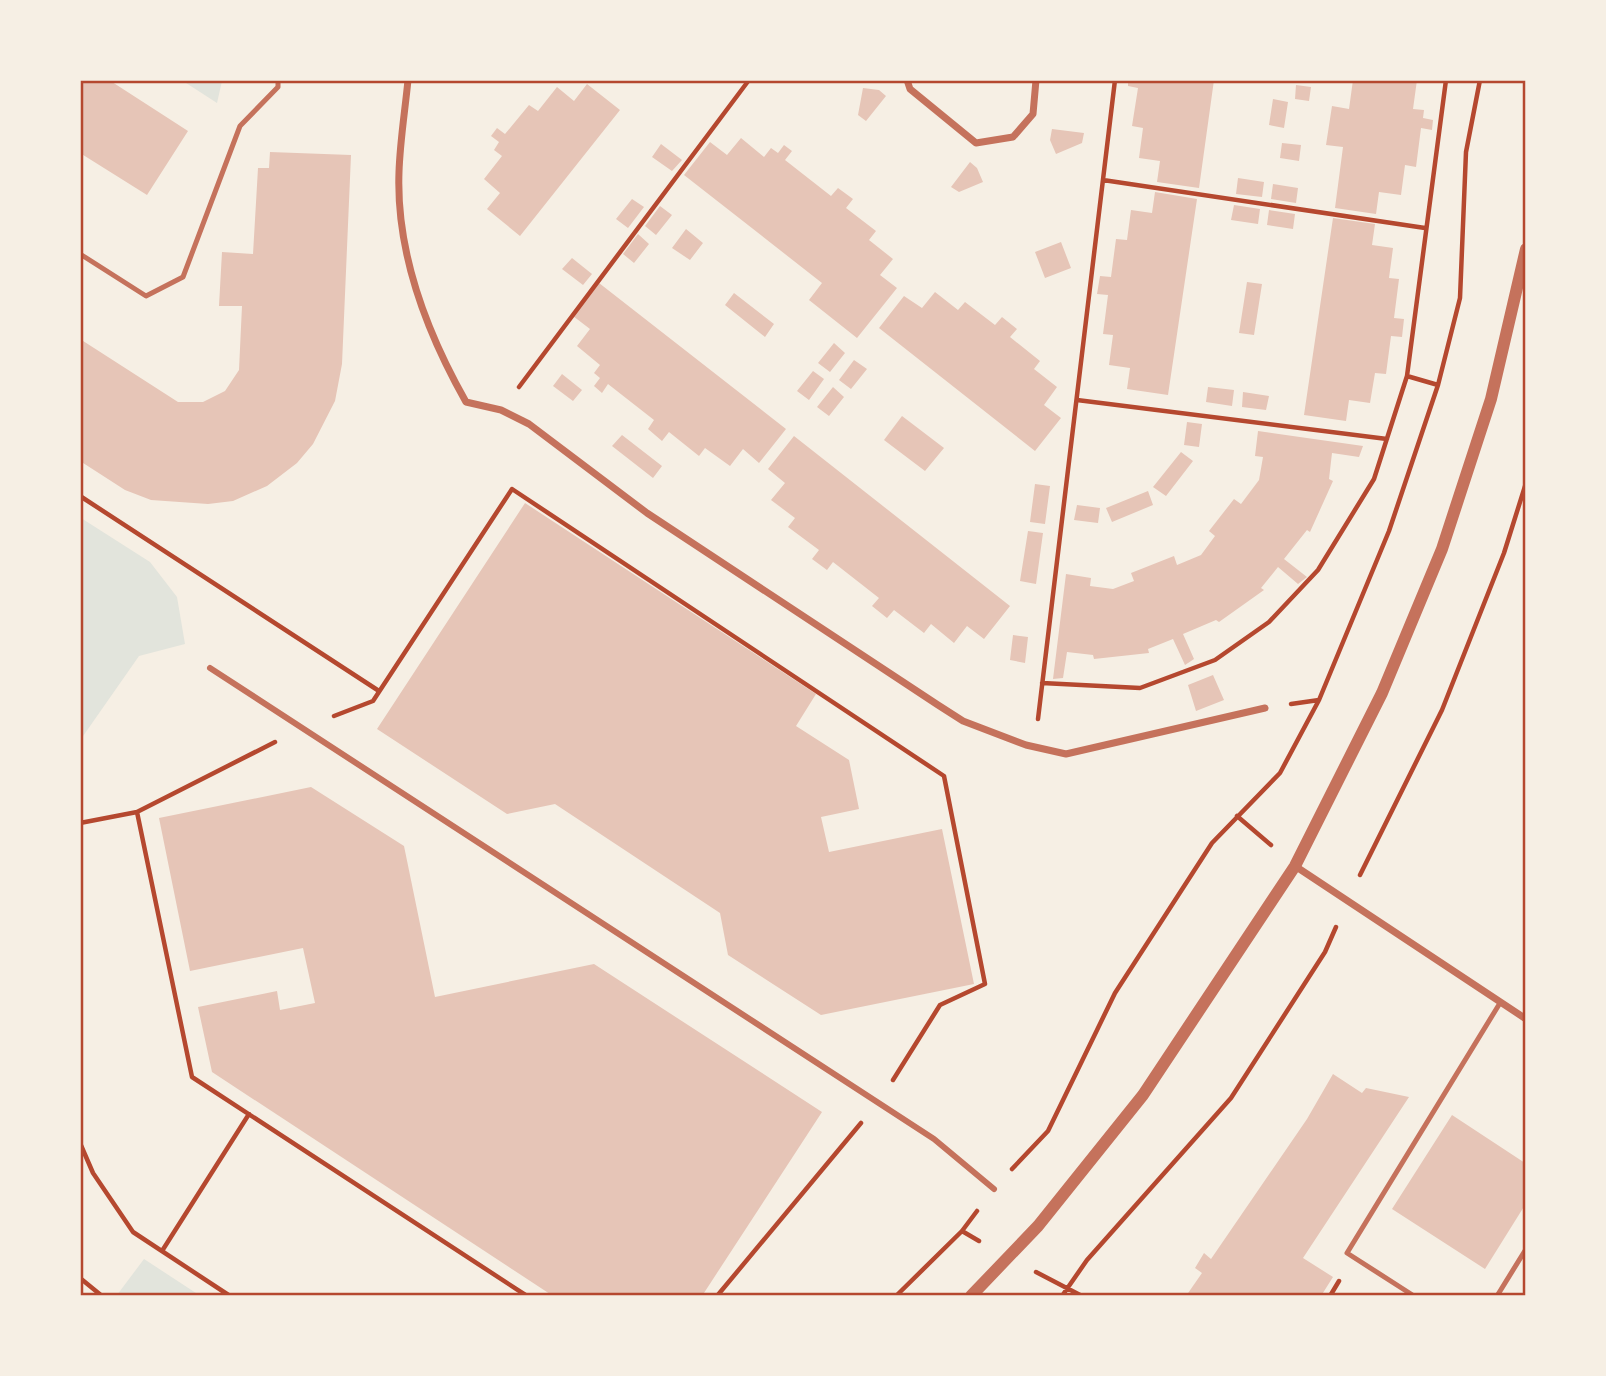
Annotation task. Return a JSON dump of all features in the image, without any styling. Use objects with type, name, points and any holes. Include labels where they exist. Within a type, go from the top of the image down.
[{"type":"street","points":[[408,80],[399,173],[408,257],[440,356],[466,402],[501,410],[529,424],[647,513],[963,721],[1035,747],[1066,754],[1265,708]]},
{"type":"street","points":[[907,80],[910,89],[975,143],[1013,137],[1032,114],[1036,80]]},
{"type":"street","points":[[971,1296],[1038,1226],[1143,1095],[1295,866],[1382,694],[1442,549],[1491,400],[1525,249]]},
{"type":"street","points":[[210,668],[934,1139],[994,1189]]},
{"type":"street","points":[[1295,866],[1525,1019]]},
{"type":"lane","points":[[80,254],[146,296],[183,277],[240,126],[278,87],[278,80]]},
{"type":"lane","points":[[1414,1296],[1347,1254],[1500,1003]]},
{"type":"lane","points":[[1497,1296],[1525,1249]]},
{"type":"path","points":[[501,410],[749,80]]},
{"type":"path","points":[[1035,747],[1115,80]]},
{"type":"path","points":[[1042,683],[1140,688],[1215,660],[1269,622],[1318,570],[1374,479],[1407,376],[1446,80]]},
{"type":"path","points":[[1102,180],[1426,228]]},
{"type":"path","points":[[1407,376],[1438,385]]},
{"type":"path","points":[[1077,400],[1387,439]]},
{"type":"path","points":[[80,823],[137,812],[302,729],[373,701],[512,489],[944,776],[985,984],[940,1005],[878,1103],[717,1296]]},
{"type":"path","points":[[80,496],[379,691]]},
{"type":"path","points":[[137,812],[192,1077],[527,1296]]},
{"type":"path","points":[[1237,816],[1295,866]]},
{"type":"path","points":[[162,1251],[249,1114]]},
{"type":"path","points":[[80,1143],[93,1173],[133,1232],[230,1296]]},
{"type":"path","points":[[896,1296],[962,1231]]},
{"type":"path","points":[[1064,1296],[1087,1259]]},
{"type":"path","points":[[80,1279],[102,1296]]},
{"type":"path","points":[[1069,1288],[1082,1296]]},
{"type":"shaded area","points":[[183,81],[222,81],[217,103]]},
{"type":"shaded area","points":[[81,518],[150,562],[177,597],[185,644],[139,656],[81,739]]},
{"type":"shaded area","points":[[144,1259],[199,1295],[117,1295]]},
{"type":"building","points":[[80,80],[109,80],[188,131],[147,195],[80,153]]},
{"type":"building","points":[[1128,80],[1214,80],[1199,188],[1157,182],[1160,161],[1139,158],[1143,128],[1132,126],[1138,88],[1128,86]]},
{"type":"building","points":[[1353,80],[1417,80],[1413,109],[1424,110],[1423,118],[1433,120],[1432,130],[1421,128],[1416,167],[1405,165],[1401,195],[1379,192],[1376,214],[1335,208],[1343,147],[1326,145],[1332,106],[1349,109]]},
{"type":"building","points":[[587,84],[620,110],[520,236],[487,209],[500,193],[484,179],[502,156],[494,150],[499,142],[491,136],[497,128],[505,134],[529,105],[538,111],[557,87],[574,101]]},
{"type":"building","points":[[1296,85],[1311,87],[1309,101],[1295,99]]},
{"type":"building","points":[[863,88],[879,90],[886,96],[866,121],[858,115]]},
{"type":"building","points":[[1273,99],[1288,102],[1284,128],[1269,125]]},
{"type":"building","points":[[1052,129],[1084,133],[1082,143],[1056,154],[1050,140]]},
{"type":"building","points":[[741,138],[764,157],[771,148],[778,153],[784,145],[792,151],[785,160],[831,196],[838,188],[853,199],[846,208],[876,231],[869,240],[893,259],[880,275],[897,288],[857,338],[809,300],[822,283],[684,175],[710,142],[727,155]]},
{"type":"building","points":[[1282,143],[1301,145],[1299,161],[1280,158]]},
{"type":"building","points":[[661,144],[682,160],[672,171],[652,157]]},
{"type":"building","points":[[270,152],[351,155],[342,364],[335,401],[313,444],[297,463],[267,486],[233,501],[208,504],[151,500],[125,490],[80,461],[80,339],[178,402],[203,402],[225,391],[239,370],[242,306],[219,306],[222,252],[253,254],[258,168],[269,168]]},
{"type":"building","points":[[970,162],[977,168],[983,182],[959,192],[951,187]]},
{"type":"building","points":[[1238,178],[1264,182],[1262,197],[1236,194]]},
{"type":"building","points":[[1273,184],[1298,188],[1296,203],[1271,199]]},
{"type":"building","points":[[1155,192],[1197,199],[1168,395],[1127,389],[1130,368],[1109,365],[1113,335],[1103,334],[1108,295],[1097,294],[1100,276],[1111,277],[1116,239],[1127,240],[1131,210],[1152,213]]},
{"type":"building","points":[[632,199],[644,207],[628,228],[616,219]]},
{"type":"building","points":[[1234,205],[1260,209],[1258,224],[1231,220]]},
{"type":"building","points":[[660,206],[672,215],[656,235],[645,226]]},
{"type":"building","points":[[1269,210],[1295,214],[1293,229],[1267,225]]},
{"type":"building","points":[[1333,218],[1375,224],[1372,245],[1393,248],[1389,278],[1399,279],[1394,318],[1404,319],[1402,337],[1391,336],[1386,374],[1375,373],[1370,403],[1349,400],[1346,421],[1304,415]]},
{"type":"building","points":[[686,229],[703,243],[690,260],[672,248]]},
{"type":"building","points":[[638,234],[649,244],[634,263],[623,254]]},
{"type":"building","points":[[1061,242],[1071,268],[1045,278],[1035,252]]},
{"type":"building","points":[[572,258],[592,274],[583,285],[562,269]]},
{"type":"building","points":[[1247,282],[1262,284],[1254,335],[1239,333]]},
{"type":"building","points":[[599,283],[786,429],[759,463],[743,449],[730,466],[705,448],[699,456],[669,432],[662,441],[648,429],[654,420],[608,384],[602,393],[594,386],[600,378],[594,373],[600,365],[577,346],[590,329],[573,316]]},
{"type":"building","points":[[935,292],[958,310],[965,302],[995,325],[1002,317],[1017,329],[1010,337],[1040,361],[1034,369],[1057,387],[1044,405],[1061,418],[1035,451],[879,328],[904,296],[922,308]]},
{"type":"building","points":[[734,293],[774,324],[765,337],[725,305]]},
{"type":"building","points":[[834,343],[845,353],[830,372],[818,363]]},
{"type":"building","points":[[854,360],[867,369],[851,389],[839,380]]},
{"type":"building","points":[[813,371],[824,379],[809,400],[797,391]]},
{"type":"building","points":[[562,374],[582,390],[573,401],[553,386]]},
{"type":"building","points":[[833,387],[844,397],[829,416],[817,407]]},
{"type":"building","points":[[1208,387],[1234,390],[1232,406],[1206,402]]},
{"type":"building","points":[[1243,392],[1269,396],[1266,410],[1242,407]]},
{"type":"building","points":[[902,416],[944,448],[925,471],[884,440]]},
{"type":"building","points":[[1187,422],[1202,424],[1199,447],[1184,445]]},
{"type":"building","points":[[1258,431],[1363,446],[1359,457],[1332,453],[1329,479],[1333,481],[1310,532],[1307,530],[1284,559],[1307,577],[1298,584],[1278,567],[1261,588],[1264,590],[1219,622],[1216,620],[1183,634],[1194,659],[1185,665],[1173,639],[1148,649],[1149,653],[1094,659],[1093,655],[1067,652],[1063,678],[1053,679],[1066,574],[1091,578],[1090,586],[1113,589],[1134,581],[1131,573],[1174,556],[1177,565],[1201,555],[1215,536],[1209,531],[1234,499],[1241,504],[1259,480],[1263,457],[1255,456]]},
{"type":"building","points":[[622,435],[662,466],[653,478],[612,446]]},
{"type":"building","points":[[794,436],[1010,606],[984,639],[967,626],[954,643],[931,624],[924,633],[894,610],[887,618],[872,606],[879,598],[833,562],[827,570],[812,559],[819,550],[788,527],[795,518],[771,500],[785,483],[768,469]]},
{"type":"building","points":[[1181,452],[1193,461],[1166,496],[1153,487]]},
{"type":"building","points":[[1035,484],[1050,486],[1045,524],[1030,522]]},
{"type":"building","points":[[1148,491],[1153,505],[1112,522],[1106,508]]},
{"type":"building","points":[[525,503],[816,694],[796,726],[849,760],[859,809],[821,817],[829,852],[942,829],[974,984],[821,1015],[728,955],[720,913],[555,804],[507,814],[377,729]]},
{"type":"building","points":[[1077,505],[1100,508],[1098,523],[1074,520]]},
{"type":"building","points":[[1028,531],[1043,533],[1036,584],[1020,581]]},
{"type":"building","points":[[1013,635],[1028,637],[1025,663],[1010,660]]},
{"type":"building","points":[[1213,675],[1224,700],[1196,711],[1188,685]]},
{"type":"building","points":[[311,787],[404,846],[435,997],[594,964],[822,1112],[702,1296],[553,1296],[212,1072],[198,1007],[277,991],[280,1010],[315,1003],[303,948],[190,971],[159,818]]},
{"type":"building","points":[[1333,1074],[1362,1093],[1366,1088],[1409,1097],[1303,1258],[1333,1277],[1321,1296],[1186,1296],[1202,1273],[1195,1268],[1204,1253],[1211,1259],[1307,1119]]},
{"type":"building","points":[[1452,1115],[1525,1163],[1525,1205],[1485,1269],[1392,1209]]}]
